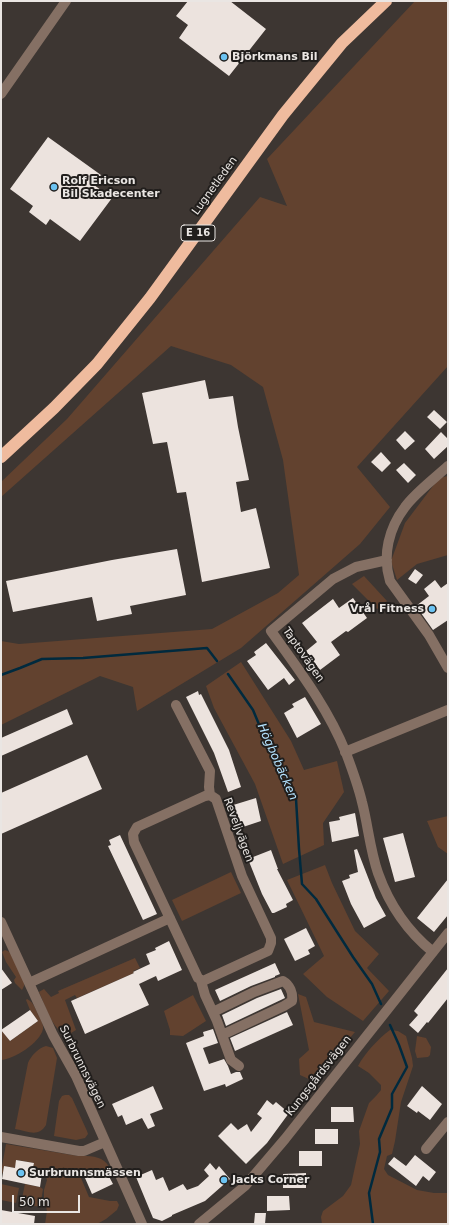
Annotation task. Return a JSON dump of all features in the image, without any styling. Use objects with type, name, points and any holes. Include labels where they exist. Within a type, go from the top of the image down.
[{"type":"highway","name":"Lugnetleden","points":[[1,458],[54,408],[97,364],[150,298],[283,115],[342,43],[386,1]]},
{"type":"street","points":[[1,94],[66,1]]},
{"type":"street","points":[[448,466],[406,506],[395,523],[388,544],[387,560],[390,580],[429,635],[448,668]]},
{"type":"street","name":"Taptovägen","points":[[387,560],[353,568],[332,579],[271,631],[320,701],[345,752],[362,801],[372,855],[385,889],[400,918],[433,952]]},
{"type":"street","points":[[176,705],[210,771],[210,795]]},
{"type":"street","points":[[345,752],[448,710]]},
{"type":"street","name":"Reveljvägen","points":[[201,981],[268,951],[271,943],[271,938],[242,876],[216,799],[210,795],[137,827],[133,834],[134,842],[198,978],[201,981],[205,995],[231,1060],[239,1066]]},
{"type":"street","points":[[29,984],[170,918]]},
{"type":"street","name":"Surbrunnsvägen","points":[[1,922],[52,1035],[76,1076],[142,1224]]},
{"type":"street","name":"Kungsgårdsvägen","points":[[199,1224],[245,1186],[285,1140],[448,933]]},
{"type":"street","points":[[213,1012],[254,992],[283,981],[287,983],[293,995],[292,1001],[284,1006],[222,1035]]},
{"type":"street","points":[[426,1149],[448,1122]]},
{"type":"street","points":[[1,1137],[79,1151],[84,1151],[105,1142]]},
{"type":"shaded area","points":[[415,1],[448,1],[448,366],[357,467],[390,507],[360,544],[241,648],[137,711],[133,687],[100,676],[1,725],[1,641],[19,644],[212,629],[278,593],[299,575],[283,460],[263,387],[231,365],[171,346],[1,497],[1,482],[67,419],[260,197],[287,206],[267,159]]},
{"type":"shaded area","points":[[448,476],[448,555],[417,564],[397,580],[391,561],[405,523],[439,478]]},
{"type":"shaded area","points":[[364,576],[387,601],[377,609],[352,584]]},
{"type":"shaded area","points":[[241,662],[291,741],[304,770],[337,761],[344,792],[323,823],[324,845],[283,864],[255,784],[214,708],[206,686]]},
{"type":"shaded area","points":[[448,816],[448,854],[438,847],[427,821]]},
{"type":"shaded area","points":[[325,865],[355,931],[379,954],[367,968],[389,991],[363,1021],[327,997],[303,974],[324,956],[287,880]]},
{"type":"shaded area","points":[[231,872],[241,893],[182,921],[172,900]]},
{"type":"shaded area","points":[[5,950],[10,952],[24,982],[22,990],[15,983],[14,980],[16,977],[6,962],[2,952]]},
{"type":"shaded area","points":[[135,958],[140,968],[133,971],[134,973],[77,998],[75,995],[65,1000],[76,1030],[71,1033],[72,1037],[65,1035],[60,1031],[51,1019],[39,992],[44,989],[51,997],[59,993],[58,991]]},
{"type":"shaded area","points":[[298,994],[306,997],[314,1022],[355,1032],[313,1081],[300,1075],[299,1059],[309,1050]]},
{"type":"shaded area","points":[[193,995],[206,1021],[183,1036],[170,1035],[170,1030],[164,1011]]},
{"type":"shaded area","points":[[27,999],[33,1004],[42,1023],[43,1029],[41,1034],[32,1045],[26,1049],[13,1057],[1,1060],[1,1029],[10,1041],[38,1021],[30,1010],[26,1000]]},
{"type":"shaded area","points":[[390,1030],[398,1031],[406,1036],[413,1066],[401,1102],[392,1154],[387,1156],[384,1169],[388,1175],[417,1190],[434,1193],[448,1193],[448,1224],[322,1224],[321,1217],[323,1211],[343,1196],[351,1185],[360,1144],[359,1131],[369,1103],[381,1090],[381,1085],[369,1073],[358,1066],[372,1046]]},
{"type":"shaded area","points":[[417,1036],[426,1038],[431,1047],[430,1055],[428,1057],[417,1058],[415,1051]]},
{"type":"shaded area","points":[[46,1046],[53,1048],[57,1058],[46,1125],[43,1129],[36,1133],[15,1129],[28,1063],[35,1053]]},
{"type":"shaded area","points":[[69,1095],[72,1098],[88,1134],[85,1138],[76,1140],[54,1136],[59,1101],[62,1096]]},
{"type":"shaded area","points":[[6,1144],[78,1156],[95,1157],[103,1160],[109,1167],[85,1178],[84,1176],[81,1178],[89,1197],[117,1201],[119,1205],[117,1210],[97,1224],[45,1224],[47,1211],[44,1190],[47,1180],[44,1171],[42,1174],[32,1172],[34,1163],[17,1160],[15,1168],[4,1166],[3,1173],[1,1172]]},
{"type":"shaded area","points":[[1,1184],[19,1188],[16,1203],[1,1200]]},
{"type":"shaded area","points":[[25,1184],[43,1189],[40,1207],[21,1203]]},
{"type":"building","name":"Björkmans Bil","points":[[188,1],[230,1],[266,29],[229,76],[179,38],[188,25],[176,16]]},
{"type":"building","name":"Rolf Ericson Bil Skadecenter","points":[[48,137],[101,175],[94,185],[112,198],[80,241],[50,219],[46,225],[29,212],[33,206],[10,189]]},
{"type":"building","points":[[205,380],[209,399],[233,396],[249,480],[236,482],[241,512],[256,508],[270,568],[202,582],[186,492],[177,493],[167,442],[153,444],[142,393]]},
{"type":"building","points":[[434,410],[447,422],[440,429],[427,417]]},
{"type":"building","points":[[405,431],[415,441],[405,450],[396,440]]},
{"type":"building","points":[[441,432],[448,439],[448,446],[434,459],[425,449]]},
{"type":"building","points":[[381,452],[391,463],[382,472],[371,462]]},
{"type":"building","points":[[404,463],[416,475],[408,483],[396,470]]},
{"type":"building","points":[[177,549],[186,595],[130,606],[132,614],[97,621],[92,597],[13,612],[6,581]]},
{"type":"building","points":[[415,569],[423,575],[416,584],[408,579]]},
{"type":"building","points":[[435,580],[441,588],[448,583],[448,620],[433,630],[416,606],[429,596],[424,589]]},
{"type":"building","points":[[353,598],[367,618],[331,642],[340,655],[320,670],[306,651],[317,642],[302,623],[333,599],[339,608]]},
{"type":"building","points":[[266,643],[295,680],[289,685],[284,678],[268,690],[247,661],[256,655],[254,652]]},
{"type":"building","points":[[198,691],[199,695],[201,694],[229,750],[241,787],[228,792],[214,753],[186,697]]},
{"type":"building","points":[[305,697],[321,724],[297,738],[284,713],[294,707],[292,704]]},
{"type":"building","points":[[67,709],[73,724],[1,756],[1,738]]},
{"type":"building","points":[[87,755],[102,789],[1,834],[1,793]]},
{"type":"building","points":[[256,798],[261,821],[237,829],[230,806]]},
{"type":"building","points":[[355,813],[359,836],[332,842],[329,822],[340,820],[339,817]]},
{"type":"building","points":[[403,833],[415,877],[395,882],[383,838]]},
{"type":"building","points":[[120,835],[157,914],[143,920],[108,846],[111,845],[109,840]]},
{"type":"building","points":[[357,849],[376,898],[386,916],[364,928],[351,904],[342,881],[350,878],[349,875],[358,872],[354,850]]},
{"type":"building","points":[[271,850],[277,869],[293,900],[286,904],[287,907],[274,913],[272,913],[262,894],[248,859]]},
{"type":"building","points":[[448,879],[448,915],[434,932],[417,918]]},
{"type":"building","points":[[306,928],[315,946],[308,950],[310,954],[295,961],[284,939]]},
{"type":"building","points":[[169,941],[182,970],[158,981],[156,976],[139,984],[149,1005],[85,1034],[71,1001],[134,973],[133,972],[150,964],[146,954],[156,950],[155,948]]},
{"type":"building","points":[[275,963],[280,974],[220,1001],[215,990]]},
{"type":"building","points":[[1,968],[12,983],[1,990]]},
{"type":"building","points":[[448,968],[448,998],[418,1033],[409,1025],[418,1015],[414,1011]]},
{"type":"building","points":[[281,989],[285,998],[226,1026],[222,1015],[257,998]]},
{"type":"building","points":[[30,1010],[38,1021],[10,1041],[1,1030]]},
{"type":"building","points":[[287,1012],[293,1025],[235,1051],[230,1038]]},
{"type":"building","points":[[213,1029],[218,1043],[203,1048],[209,1064],[224,1059],[231,1074],[240,1072],[243,1079],[226,1087],[225,1084],[204,1091],[186,1043],[204,1036],[203,1032]]},
{"type":"building","points":[[153,1086],[163,1109],[150,1114],[155,1126],[148,1129],[142,1118],[126,1125],[122,1115],[118,1117],[112,1104]]},
{"type":"building","points":[[422,1086],[442,1104],[430,1120],[418,1111],[417,1113],[407,1106]]},
{"type":"building","points":[[267,1100],[273,1105],[276,1102],[289,1113],[267,1143],[246,1164],[218,1136],[231,1123],[238,1130],[247,1124],[251,1132],[262,1118],[257,1114]]},
{"type":"building","points":[[331,1107],[353,1107],[354,1122],[331,1122]]},
{"type":"building","points":[[315,1129],[338,1129],[338,1144],[315,1144]]},
{"type":"building","points":[[299,1151],[322,1151],[322,1166],[299,1166]]},
{"type":"building","points":[[415,1155],[436,1172],[429,1181],[423,1176],[416,1186],[388,1164],[394,1157],[406,1166]]},
{"type":"building","name":"Surbrunnsmässen","points":[[16,1160],[34,1163],[32,1172],[42,1174],[40,1187],[2,1179],[4,1166],[15,1168]]},
{"type":"building","points":[[210,1163],[216,1170],[219,1166],[230,1179],[205,1201],[172,1215],[162,1221],[153,1218],[136,1177],[152,1170],[156,1180],[163,1177],[169,1191],[183,1184],[187,1190],[198,1186],[209,1176],[204,1170]]},
{"type":"building","points":[[105,1169],[113,1184],[92,1194],[85,1178]]},
{"type":"building","points":[[306,1173],[306,1188],[283,1188],[283,1174]]},
{"type":"building","points":[[267,1196],[289,1196],[290,1210],[267,1211]]},
{"type":"building","points":[[1,1210],[35,1216],[34,1224],[1,1224]]},
{"type":"building","points":[[255,1213],[266,1213],[265,1224],[254,1224]]},
{"type":"waterway","name":"Högbobäcken","points":[[1,675],[42,659],[83,658],[207,648],[217,661]]},
{"type":"waterway","name":"Högbobäcken","points":[[228,674],[253,710],[263,734],[281,766],[296,799],[302,884],[316,899],[372,984],[381,1004]]},
{"type":"waterway","name":"Högbobäcken","points":[[373,1224],[369,1193],[380,1152],[379,1139],[392,1108],[392,1094],[407,1067],[390,1025]]},
{"type":"place","name":"Björkmans Bil","points":[[224,57]]},
{"type":"place","name":"Rolf Ericson Bil Skadecenter","points":[[54,187]]},
{"type":"place","name":"Vrål Fitness","points":[[432,609]]},
{"type":"place","name":"Surbrunnsmässen","points":[[21,1173]]},
{"type":"place","name":"Jacks Corner","points":[[224,1180]]}]
